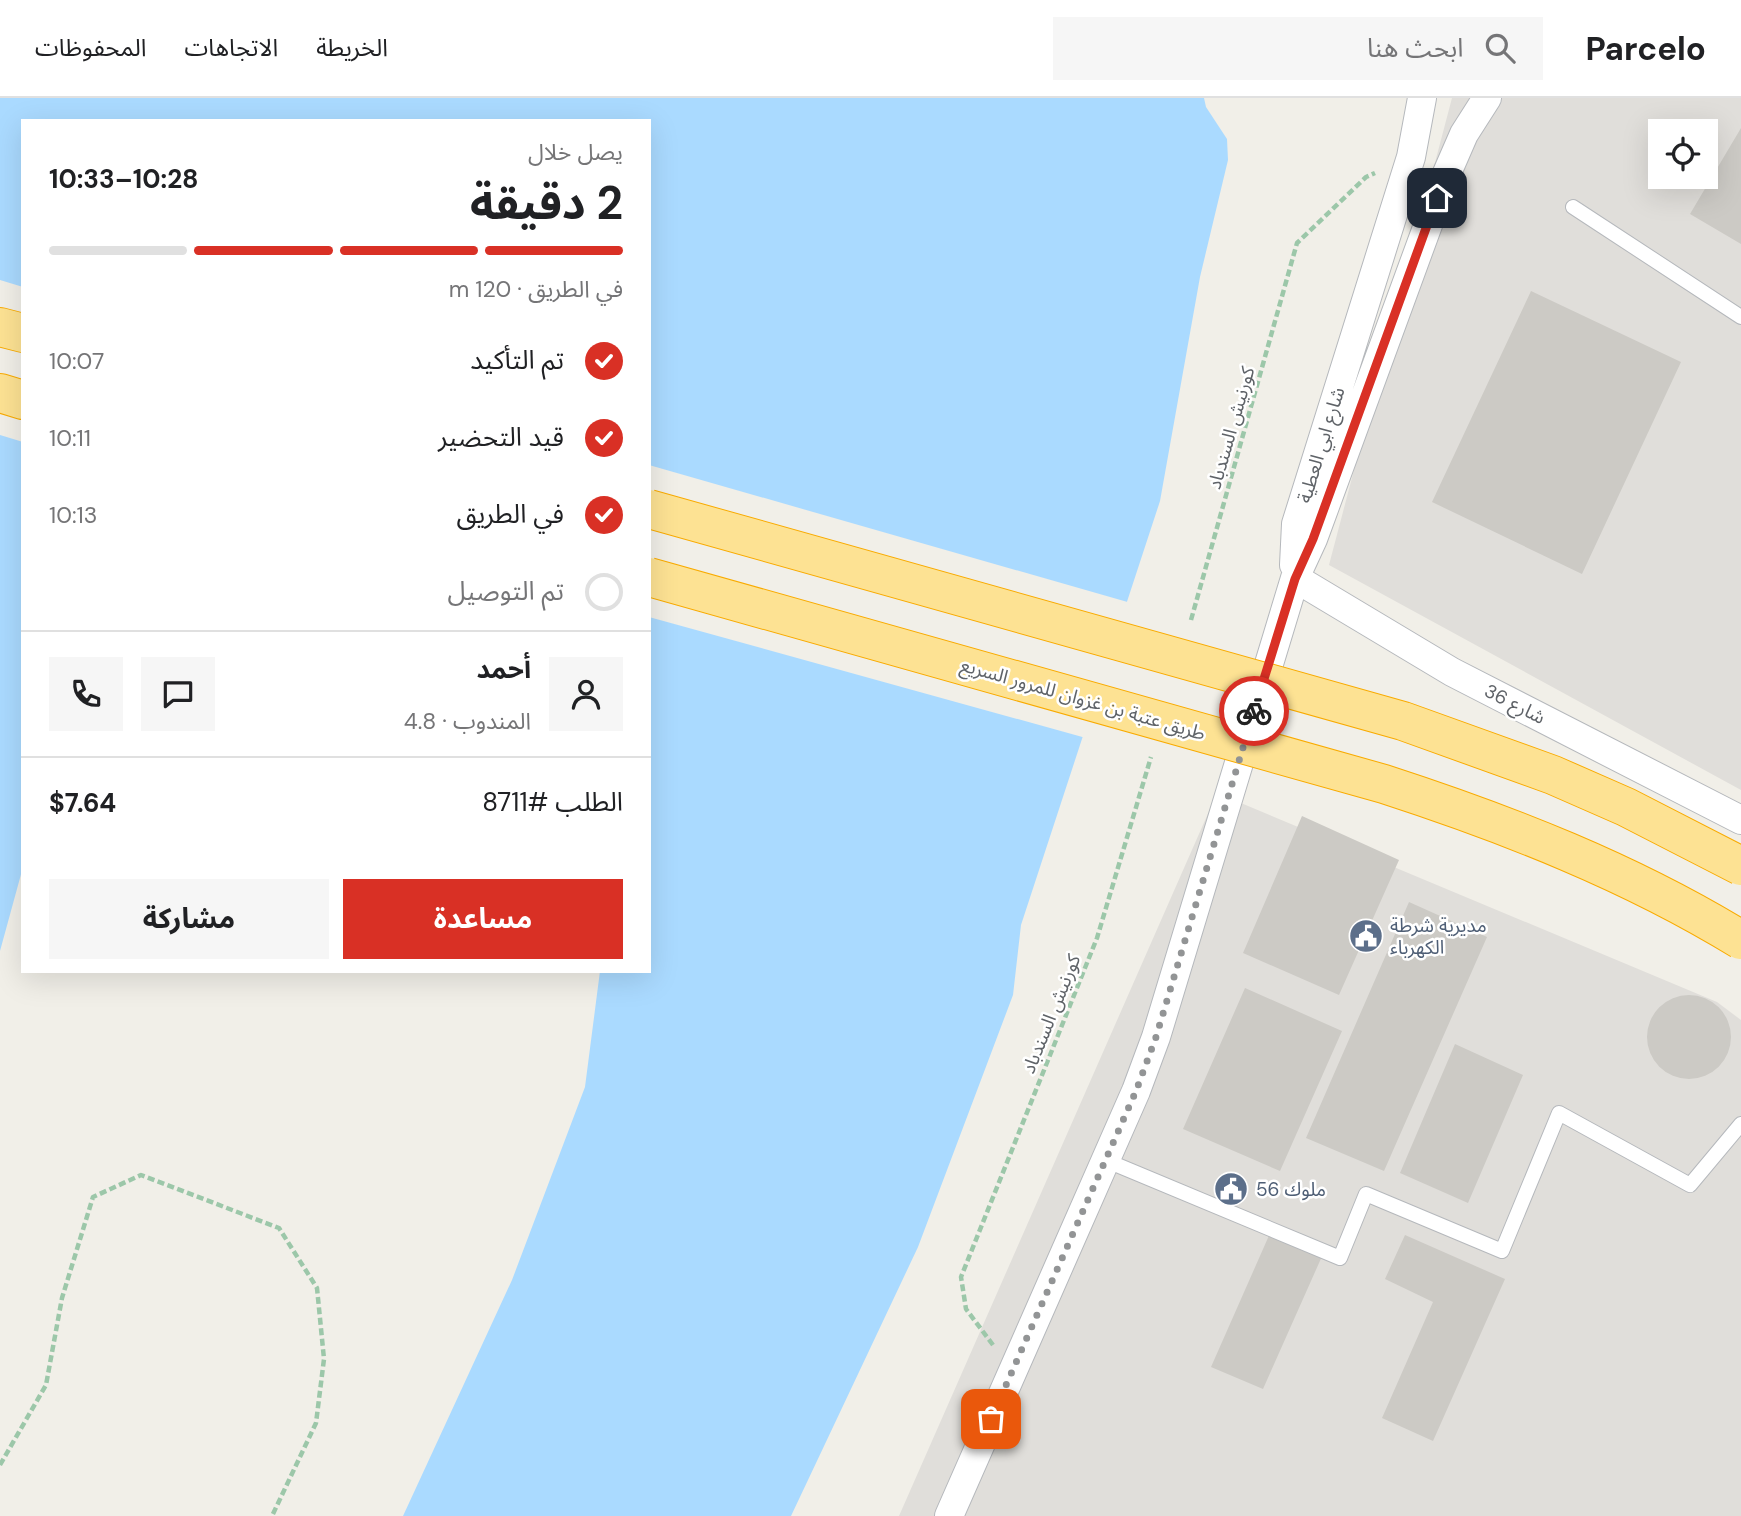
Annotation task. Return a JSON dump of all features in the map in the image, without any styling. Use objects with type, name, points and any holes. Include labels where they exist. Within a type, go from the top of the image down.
[{"type":"highway","points":[[0,327],[21,332]]},
{"type":"highway","points":[[0,393],[21,399]]},
{"type":"highway","points":[[651,510],[1403,721],[1565,780],[1626,807],[1741,866]]},
{"type":"highway","name":"طريق عتبة بن غزوان للمرور السريع","points":[[651,578],[1384,784],[1456,807],[1597,865],[1741,940]]},
{"type":"street","name":"شارع ابي العطية","points":[[1295,579],[1296,524],[1411,157],[1422,98]]},
{"type":"street","name":"شارع ابي العطية","points":[[1295,579],[1313,539],[1447,173],[1464,134],[1487,98]]},
{"type":"street","name":"شارع 36","points":[[1295,579],[1452,672],[1741,820]]},
{"type":"street","points":[[949,1516],[1156,1037],[1295,579]]},
{"type":"lane","points":[[1573,207],[1741,317]]},
{"type":"lane","points":[[1105,1160],[1340,1258],[1366,1194],[1502,1251],[1559,1113],[1690,1185],[1741,1124]]},
{"type":"path","name":"كورنيش السندباد","points":[[1191,620],[1297,243],[1366,177],[1411,157]]},
{"type":"path","name":"كورنيش السندباد","points":[[1013,1371],[966,1309],[961,1277],[1097,938],[1151,757]]},
{"type":"path","points":[[0,1465],[46,1385],[62,1298],[93,1197],[141,1175],[279,1228],[317,1288],[324,1359],[316,1423],[272,1516]]},
{"type":"shaded area","points":[[1452,98],[1741,98],[1741,790],[1329,565]]},
{"type":"shaded area","points":[[1217,793],[1717,1002],[1741,1020],[1741,1516],[899,1516]]},
{"type":"water","points":[[0,98],[1204,98],[1206,107],[1227,139],[1228,160],[1200,277],[1160,501],[1021,925],[1013,995],[918,1247],[791,1516],[403,1516],[512,1280],[585,1087],[600,973],[651,973],[651,119],[21,119],[21,874],[0,951]]},
{"type":"pier","points":[[0,280],[21,286],[21,441],[0,435]]},
{"type":"pier","points":[[651,466],[1131,603],[1086,738],[651,618]]},
{"type":"building","points":[[1741,128],[1741,244],[1690,214],[1705,189],[1718,189],[1718,167]]},
{"type":"building","points":[[1531,291],[1681,362],[1582,574],[1432,502]]},
{"type":"building","points":[[1302,816],[1399,860],[1339,995],[1243,953]]},
{"type":"building","points":[[1409,902],[1487,937],[1384,1171],[1306,1138]]},
{"type":"building","points":[[1245,988],[1342,1031],[1280,1171],[1183,1129]]},
{"type":"building","points":[[1681,995],[1697,995],[1713,1002],[1724,1013],[1731,1029],[1728,1053],[1719,1067],[1697,1079],[1681,1079],[1665,1072],[1654,1061],[1647,1045],[1647,1029],[1654,1013],[1665,1002]]},
{"type":"building","points":[[1455,1044],[1523,1075],[1468,1203],[1400,1173]]},
{"type":"building","points":[[1271,1231],[1323,1254],[1263,1389],[1211,1367]]},
{"type":"building","points":[[1405,1235],[1505,1279],[1433,1441],[1382,1418],[1433,1302],[1385,1279]]},
{"type":"way so far","points":[[991,1419],[1136,1091],[1156,1037],[1254,711]]},
{"type":"place","name":"مديرية شرطة الكهرباء","points":[[1366,936]]},
{"type":"place","name":"ملوك 56","points":[[1231,1189]]},
{"type":"route","points":[[1254,711],[1295,579],[1313,539],[1437,198]]}]
